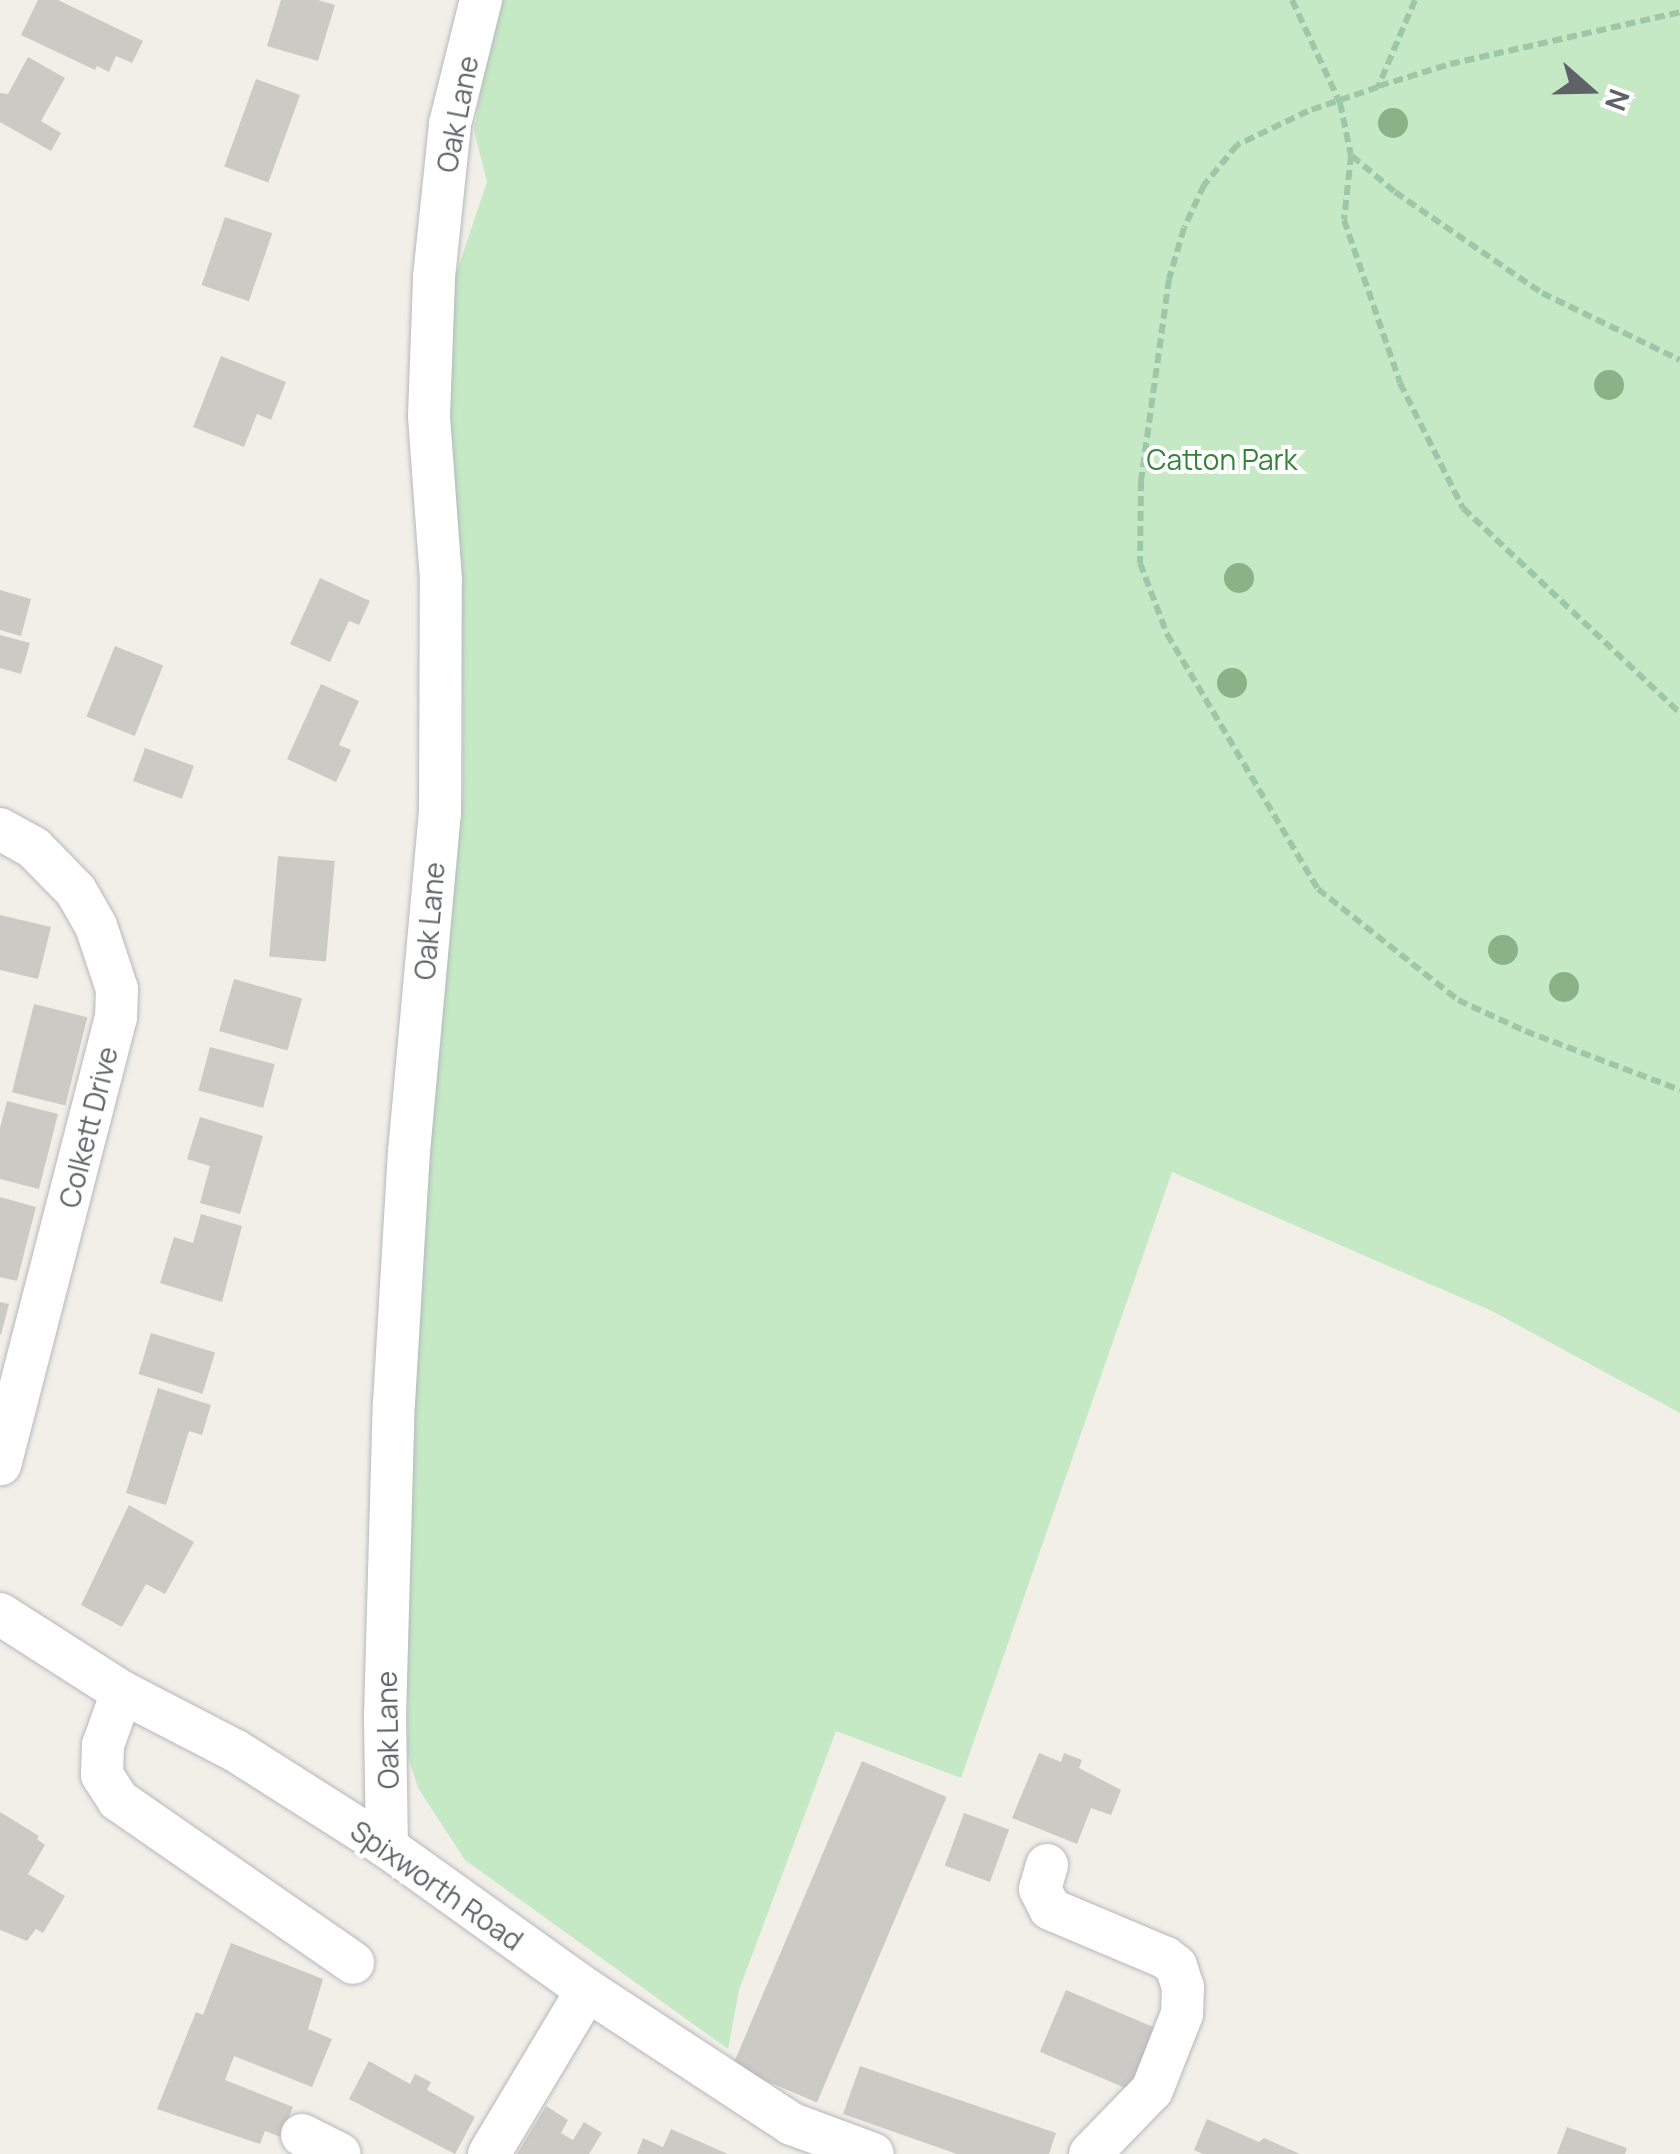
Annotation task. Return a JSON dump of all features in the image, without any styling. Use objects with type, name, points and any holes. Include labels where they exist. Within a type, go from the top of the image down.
[{"type":"street","name":"Oak Lane","points":[[386,1847],[385,1716],[394,1403],[410,1152],[440,814],[441,580],[429,416],[434,276],[450,124],[481,0]]},
{"type":"street","name":"Colkett Drive","points":[[0,829],[34,848],[76,891],[96,926],[117,989],[116,1017],[0,1464]]},
{"type":"street","name":"Spixworth Road","points":[[0,1614],[122,1692],[236,1751],[386,1847],[586,1990],[792,2124],[873,2154]]},
{"type":"street","points":[[122,1692],[104,1745],[102,1775],[118,1800],[353,1963]]},
{"type":"street","points":[[1047,1865],[1040,1889],[1050,1909],[1166,1958],[1176,1966],[1183,1987],[1182,2014],[1152,2090],[1090,2154]]},
{"type":"street","points":[[489,2154],[586,1990]]},
{"type":"street","points":[[302,2135],[340,2154]]},
{"type":"path","points":[[1292,0],[1340,103],[1351,155],[1344,220],[1400,383],[1463,508],[1680,713]]},
{"type":"path","points":[[1378,87],[1415,0]]},
{"type":"path","points":[[1680,12],[1450,64],[1308,111],[1236,145],[1204,185],[1184,228],[1169,279],[1141,481],[1140,563],[1167,634],[1318,889],[1458,1000],[1525,1032],[1680,1090]]},
{"type":"path","points":[[1351,155],[1394,192],[1542,293],[1680,360]]},
{"type":"green space","name":"Catton Park","points":[[496,0],[1680,0],[1680,1413],[1492,1311],[1172,1172],[961,1778],[836,1731],[739,1990],[728,2049],[465,1860],[418,1788],[408,1756],[406,1534],[419,1234],[463,794],[463,701],[447,452],[455,277],[487,182],[474,130]]},
{"type":"building","points":[[38,0],[58,0],[143,41],[132,63],[116,56],[109,72],[97,66],[95,70],[21,35]]},
{"type":"building","points":[[281,0],[318,0],[335,5],[318,61],[267,46]]},
{"type":"building","points":[[28,57],[65,78],[41,121],[61,133],[51,151],[0,122],[0,93],[8,94]]},
{"type":"building","points":[[256,79],[300,95],[268,182],[224,166]]},
{"type":"building","points":[[225,217],[272,233],[249,301],[202,285]]},
{"type":"building","points":[[221,356],[286,382],[271,420],[257,414],[244,447],[193,427]]},
{"type":"building","points":[[320,578],[370,601],[359,625],[349,621],[330,662],[290,644]]},
{"type":"building","points":[[0,590],[31,599],[21,636],[0,630]]},
{"type":"building","points":[[0,635],[30,643],[21,674],[0,668]]},
{"type":"building","points":[[115,646],[163,665],[135,736],[87,716]]},
{"type":"building","points":[[321,684],[359,701],[339,745],[351,750],[336,782],[287,759]]},
{"type":"building","points":[[145,748],[194,766],[182,799],[133,781]]},
{"type":"building","points":[[278,856],[335,861],[326,962],[269,957]]},
{"type":"building","points":[[0,915],[51,927],[38,979],[0,970]]},
{"type":"building","points":[[234,979],[302,999],[287,1050],[219,1031]]},
{"type":"building","points":[[34,1004],[87,1017],[65,1106],[12,1092]]},
{"type":"building","points":[[210,1047],[275,1064],[263,1108],[198,1090]]},
{"type":"building","points":[[7,1101],[58,1114],[39,1189],[0,1179],[0,1128]]},
{"type":"building","points":[[200,1117],[263,1136],[240,1214],[200,1203],[210,1166],[187,1159]]},
{"type":"building","points":[[0,1197],[36,1207],[17,1281],[0,1277]]},
{"type":"building","points":[[201,1214],[242,1226],[222,1302],[160,1283],[174,1237],[193,1243]]},
{"type":"building","points":[[0,1302],[9,1304],[1,1335],[0,1334]]},
{"type":"building","points":[[151,1333],[215,1353],[203,1394],[138,1374]]},
{"type":"building","points":[[158,1388],[211,1405],[202,1435],[189,1431],[166,1505],[126,1493]]},
{"type":"building","points":[[129,1505],[194,1542],[165,1594],[146,1584],[122,1627],[81,1605]]},
{"type":"building","points":[[1039,1753],[1061,1762],[1064,1753],[1082,1760],[1079,1768],[1121,1790],[1111,1815],[1091,1808],[1077,1844],[1012,1818]]},
{"type":"building","points":[[862,1761],[947,1797],[817,2103],[732,2067]]},
{"type":"building","points":[[0,1812],[39,1836],[37,1839],[45,1845],[28,1874],[65,1896],[43,1933],[36,1929],[27,1941],[0,1930]]},
{"type":"building","points":[[964,1813],[1009,1829],[990,1882],[945,1866]]},
{"type":"building","points":[[231,1943],[323,1979],[308,2029],[332,2039],[312,2087],[234,2056],[225,2080],[293,2107],[281,2137],[265,2131],[260,2144],[157,2109],[196,2012],[203,2015]]},
{"type":"building","points":[[1066,1990],[1161,2030],[1135,2092],[1040,2052]]},
{"type":"building","points":[[369,2061],[410,2084],[415,2074],[431,2082],[427,2090],[475,2117],[455,2154],[349,2099]]},
{"type":"building","points":[[860,2066],[1056,2133],[1049,2154],[957,2154],[843,2114]]},
{"type":"building","points":[[546,2106],[568,2120],[561,2133],[573,2140],[584,2122],[602,2133],[589,2154],[517,2154]]},
{"type":"building","points":[[1207,2119],[1259,2142],[1264,2138],[1300,2154],[1203,2154],[1194,2150]]},
{"type":"building","points":[[1567,2127],[1627,2148],[1625,2154],[1557,2154]]},
{"type":"building","points":[[671,2129],[728,2154],[637,2154],[643,2138],[663,2147]]}]
